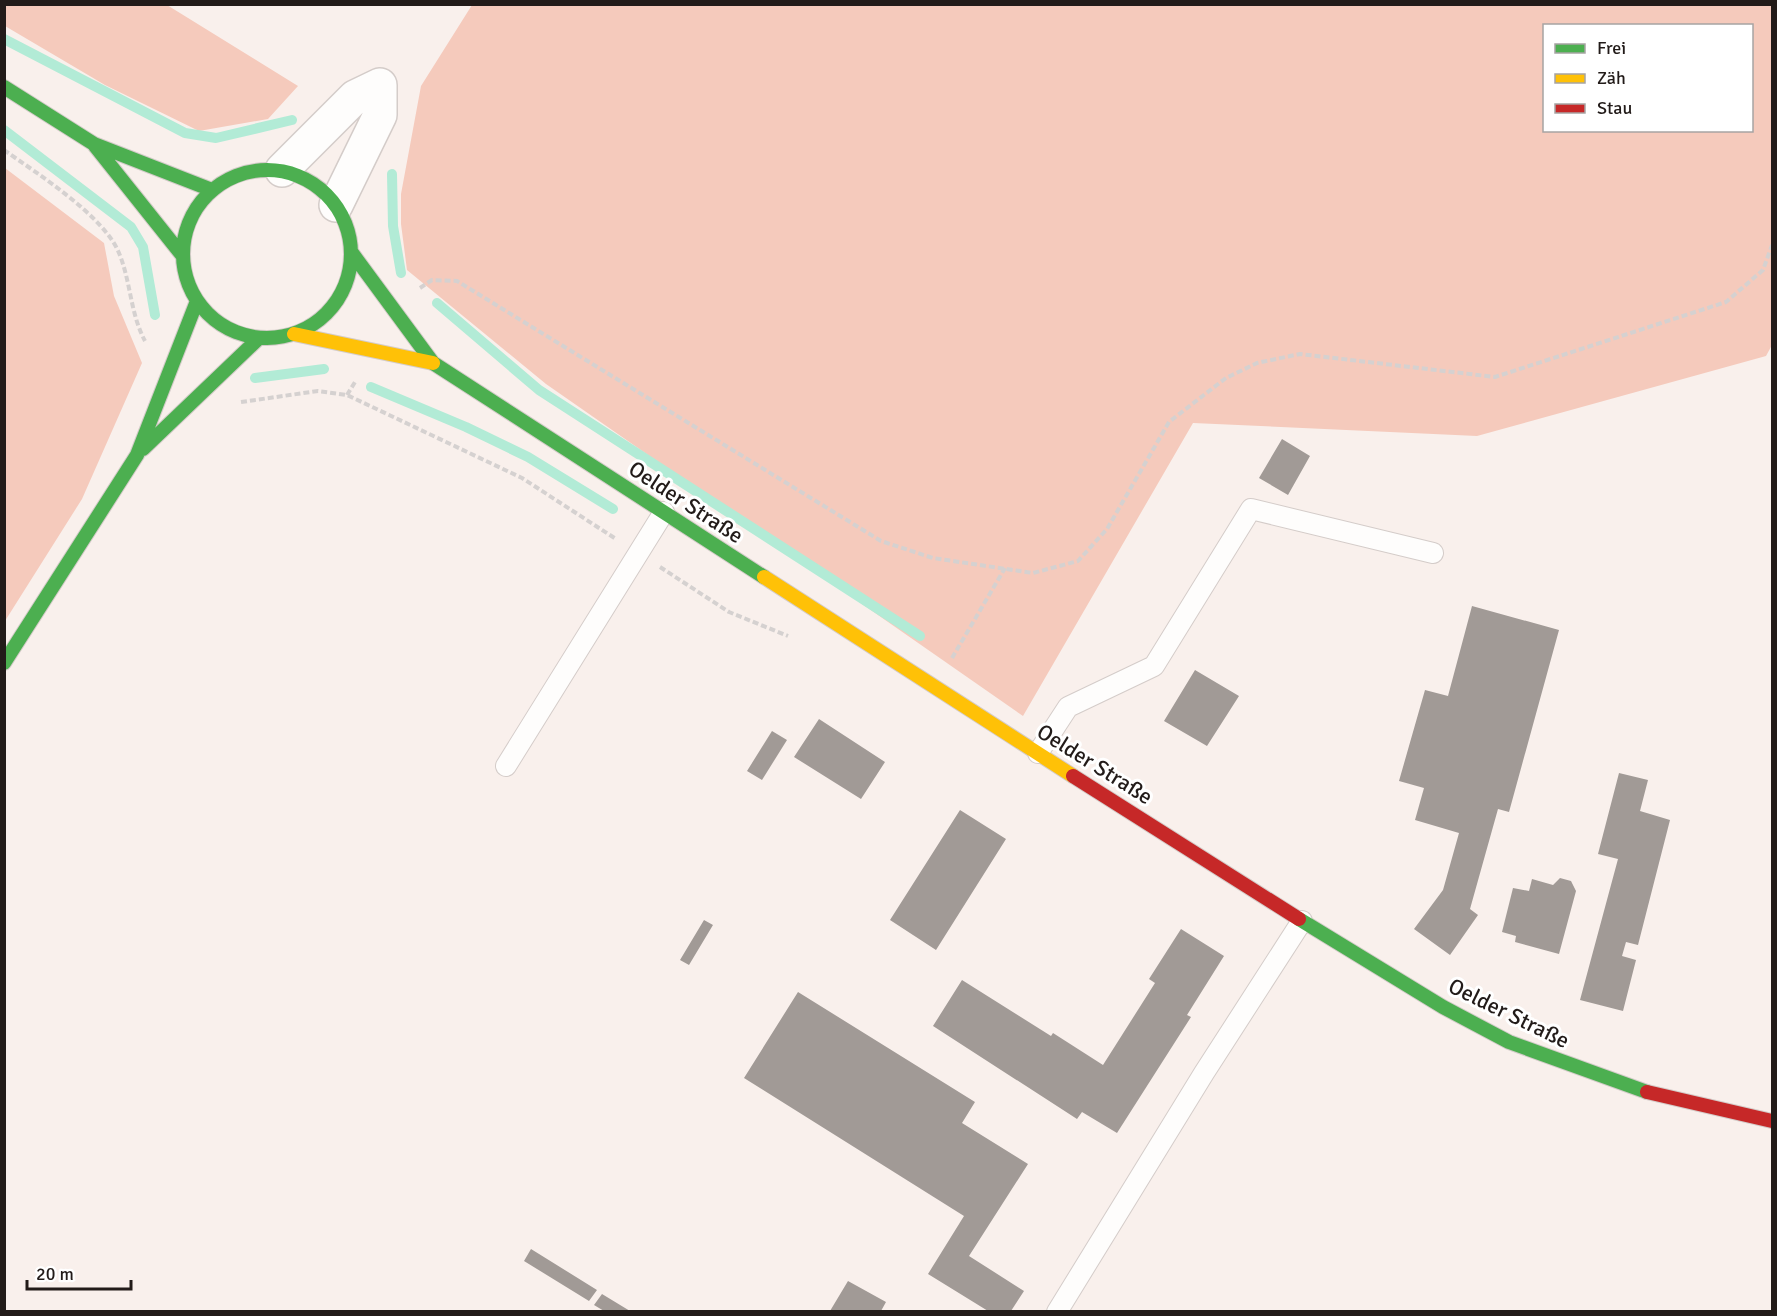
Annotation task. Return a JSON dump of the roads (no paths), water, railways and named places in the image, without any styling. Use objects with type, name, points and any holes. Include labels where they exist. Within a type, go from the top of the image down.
[{"type":"street","points":[[282,171],[355,97],[380,85],[380,116],[336,205]]},
{"type":"street","points":[[4,87],[94,144],[212,190]]},
{"type":"street","points":[[94,144],[182,255]]},
{"type":"street","points":[[257,170],[282,171],[312,183],[336,205],[348,228],[352,253],[349,279],[338,302],[322,319],[294,334],[281,338],[258,339],[234,332],[213,320],[196,301],[186,279],[182,255],[186,231],[196,209],[212,190],[233,176],[257,170]]},
{"type":"street","name":"Oelder Straße","points":[[352,253],[433,363]]},
{"type":"street","points":[[4,663],[137,455],[196,301]]},
{"type":"street","name":"Oelder Straße","points":[[294,334],[433,363],[935,688],[1302,921],[1443,1007],[1509,1042],[1577,1068],[1648,1092],[1773,1121]]},
{"type":"street","points":[[137,455],[258,339]]},
{"type":"lane","points":[[1038,753],[1068,707],[1154,666],[1251,509],[1432,553]]},
{"type":"lane","points":[[506,766],[664,512]]},
{"type":"lane","points":[[1057,1311],[1203,1073],[1302,921]]},
{"type":"waterway","points":[[4,39],[185,133],[216,138],[292,120]]},
{"type":"waterway","points":[[4,130],[131,227],[143,247],[155,315]]},
{"type":"waterway","points":[[392,174],[393,226],[401,273]]},
{"type":"waterway","points":[[437,303],[539,390],[920,636]]},
{"type":"waterway","points":[[255,378],[324,369]]},
{"type":"waterway","points":[[371,387],[466,427],[528,457],[613,509]]}]
